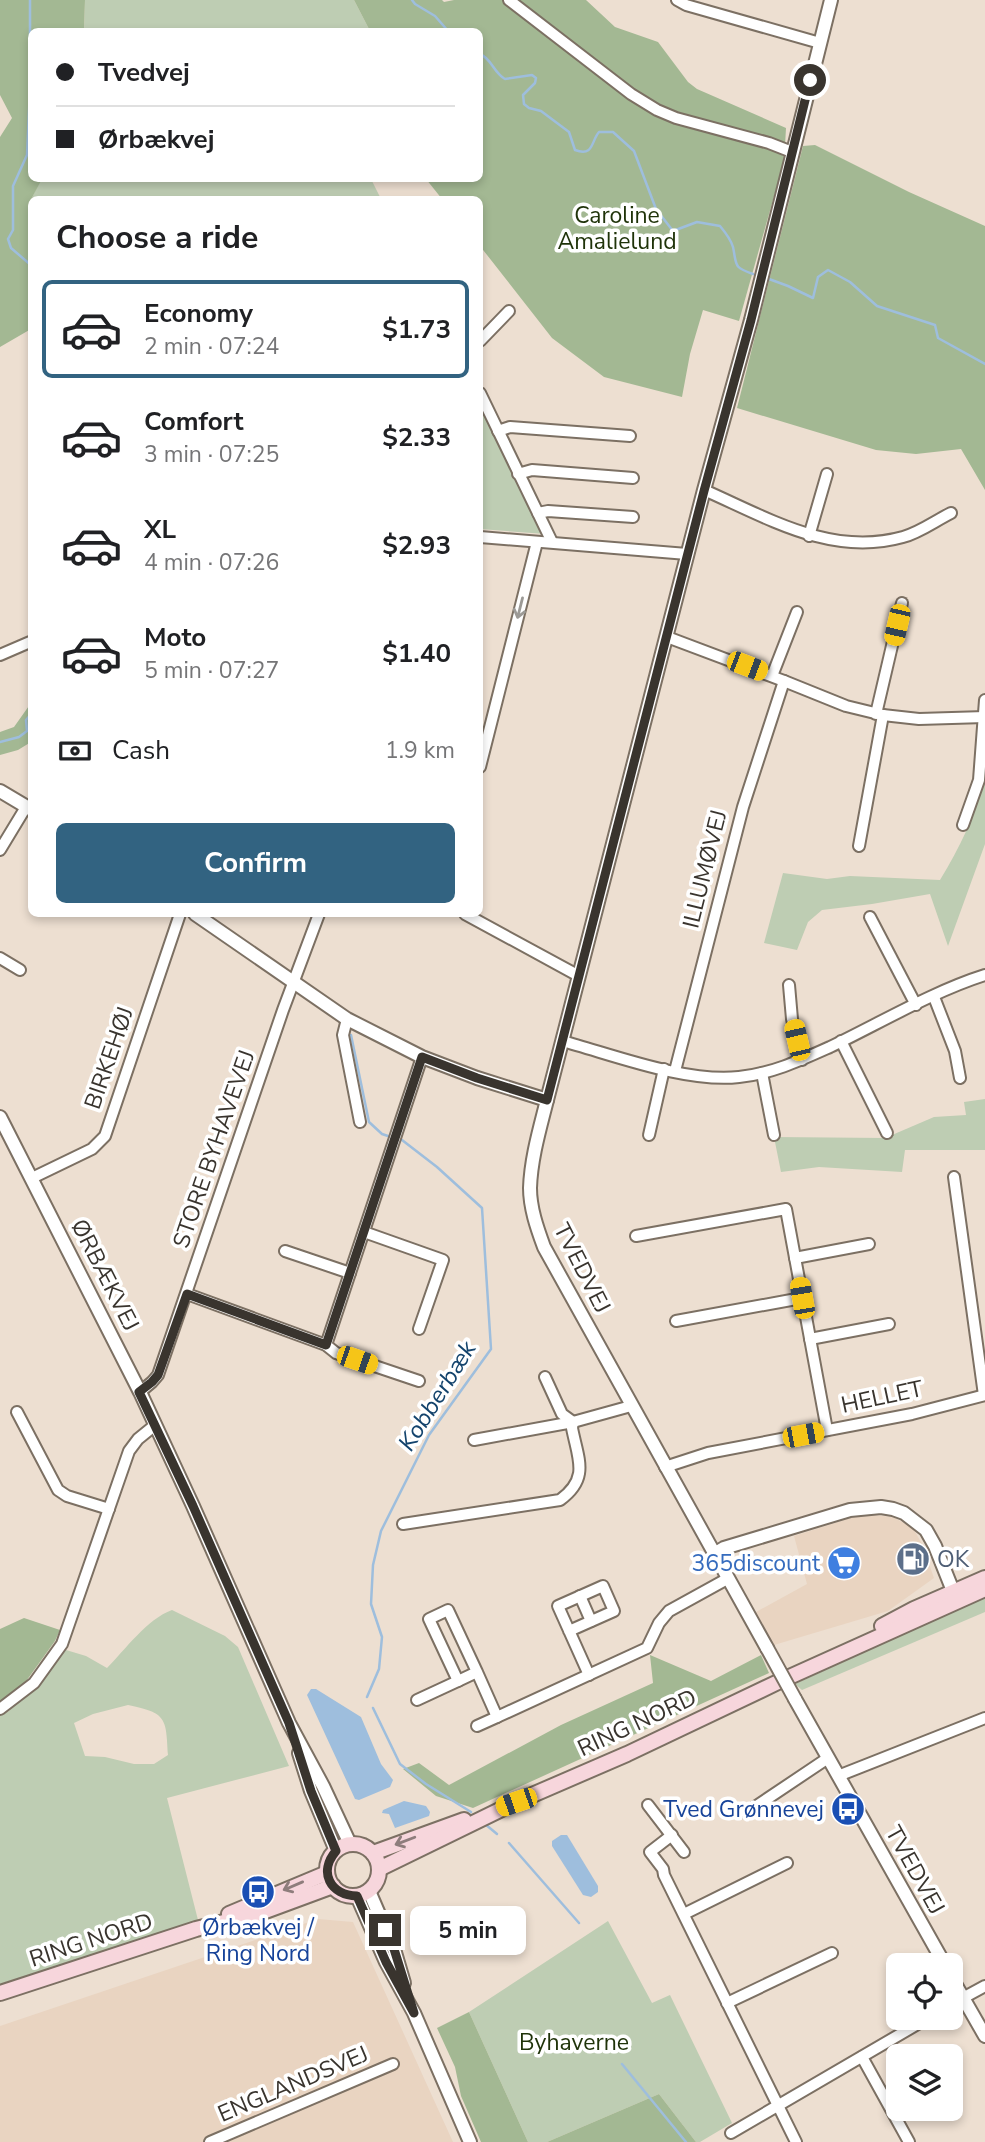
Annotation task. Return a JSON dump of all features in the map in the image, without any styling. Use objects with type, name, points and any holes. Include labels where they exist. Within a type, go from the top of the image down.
[{"type":"main road","name":"RING NORD","points":[[955,1597],[985,1578]]},
{"type":"main road","name":"RING NORD","points":[[379,1869],[516,1802],[627,1754],[776,1683],[914,1609],[985,1589]]},
{"type":"main road","name":"RING NORD","points":[[373,1853],[516,1802]]},
{"type":"main road","points":[[350,1844],[366,1848],[373,1853],[379,1869],[378,1877],[363,1893],[348,1895],[340,1892],[330,1879],[328,1864],[336,1851],[350,1844]]},
{"type":"main road","name":"RING NORD","points":[[0,1993],[196,1929],[260,1913],[330,1879]]},
{"type":"street","points":[[509,0],[631,94],[657,110],[792,152]]},
{"type":"street","points":[[677,0],[686,5],[820,43]]},
{"type":"street","name":"TVEDVEJ","points":[[831,0],[751,320],[687,554],[547,1100],[534,1156],[530,1189],[534,1220],[544,1247],[938,1953]]},
{"type":"street","points":[[483,338],[509,311]]},
{"type":"street","points":[[483,399],[552,542]]},
{"type":"street","points":[[498,431],[510,427],[629,436]]},
{"type":"street","points":[[518,474],[532,470],[633,478]]},
{"type":"street","points":[[809,536],[827,474]]},
{"type":"street","points":[[704,491],[809,536],[848,543],[876,543],[905,537],[951,513]]},
{"type":"street","points":[[538,513],[548,511],[633,517]]},
{"type":"street","points":[[483,537],[687,554]]},
{"type":"street","points":[[483,754],[537,542]]},
{"type":"street","points":[[859,846],[880,715],[902,603]]},
{"type":"street","points":[[772,676],[797,612]]},
{"type":"street","points":[[667,637],[846,706],[880,715],[919,719],[984,717]]},
{"type":"street","points":[[0,655],[28,643]]},
{"type":"street","name":"ILLUMØVEJ","points":[[649,1135],[670,1070],[743,807],[784,681]]},
{"type":"street","points":[[963,825],[979,780],[985,700]]},
{"type":"street","points":[[0,791],[28,807]]},
{"type":"street","points":[[0,850],[28,809]]},
{"type":"street","name":"BIRKEHØJ","points":[[32,1178],[92,1149],[105,1136],[179,917]]},
{"type":"street","points":[[199,917],[347,1019],[422,1057],[547,1100]]},
{"type":"street","name":"STORE BYHAVEVEJ","points":[[139,1392],[158,1375],[317,917]]},
{"type":"street","points":[[470,917],[579,976]]},
{"type":"street","points":[[870,917],[916,1005]]},
{"type":"street","points":[[0,958],[20,970]]},
{"type":"street","points":[[562,1041],[670,1070],[713,1078],[739,1077],[762,1073],[802,1060],[985,975]]},
{"type":"street","points":[[789,985],[792,1019],[802,1060]]},
{"type":"street","points":[[934,997],[951,1039],[960,1078]]},
{"type":"street","points":[[347,1019],[344,1035],[360,1122]]},
{"type":"street","points":[[841,1041],[887,1133]]},
{"type":"street","points":[[326,1345],[422,1057]]},
{"type":"street","points":[[762,1073],[774,1135]]},
{"type":"street","name":"ØRBÆKVEJ","points":[[0,1117],[139,1392],[193,1506],[289,1723],[350,1844]]},
{"type":"street","name":"HELLET","points":[[665,1466],[708,1453],[914,1413],[985,1395],[954,1177]]},
{"type":"street","points":[[636,1236],[786,1209],[827,1430]]},
{"type":"street","points":[[363,1232],[443,1260],[419,1329]]},
{"type":"street","points":[[795,1258],[869,1244]]},
{"type":"street","points":[[285,1251],[350,1273]]},
{"type":"street","points":[[187,1294],[326,1345],[336,1353],[419,1381]]},
{"type":"street","points":[[676,1321],[802,1298]]},
{"type":"street","points":[[810,1339],[890,1324]]},
{"type":"street","points":[[545,1377],[562,1414],[573,1422]]},
{"type":"street","points":[[474,1440],[573,1422],[631,1406]]},
{"type":"street","points":[[17,1412],[58,1490],[67,1496],[109,1509]]},
{"type":"street","points":[[403,1524],[561,1500],[571,1492],[579,1479],[580,1468],[573,1422]]},
{"type":"street","points":[[0,1709],[24,1693],[62,1644],[130,1451],[138,1439],[154,1426]]},
{"type":"street","points":[[714,1554],[724,1548],[850,1510],[881,1507],[905,1513],[926,1530],[955,1597]]},
{"type":"street","points":[[477,1726],[647,1648],[659,1623],[669,1611],[727,1579]]},
{"type":"street","points":[[569,1631],[614,1611],[603,1586],[558,1606],[569,1631],[589,1675]]},
{"type":"street","points":[[580,1596],[592,1621]]},
{"type":"street","points":[[458,1681],[429,1619],[448,1610],[497,1717]]},
{"type":"street","points":[[417,1700],[477,1672]]},
{"type":"street","points":[[838,1776],[985,1718]]},
{"type":"street","name":"ØRBÆKVEJ","points":[[289,1723],[311,1791],[336,1851]]},
{"type":"street","points":[[746,1813],[828,1758]]},
{"type":"street","points":[[648,1805],[684,1852]]},
{"type":"street","points":[[672,1835],[650,1852],[663,1869],[796,2142]]},
{"type":"street","points":[[684,1914],[787,1863]]},
{"type":"street","points":[[363,1893],[394,1949],[414,2013],[470,2142]]},
{"type":"street","points":[[727,2003],[832,1953]]},
{"type":"street","points":[[985,1986],[963,1997],[985,2036]]},
{"type":"street","points":[[731,2133],[908,2030]]},
{"type":"street","points":[[862,2057],[909,2142]]},
{"type":"street","name":"ENGLANDSVEJ","points":[[210,2142],[393,2064]]},
{"type":"street","points":[[239,2131],[244,2142]]},
{"type":"shaded area","points":[[863,1514],[893,1517],[913,1528],[922,1544],[934,1578],[888,1611],[774,1645],[756,1612],[807,1584],[794,1536]]},
{"type":"shaded area","points":[[318,1919],[353,1922],[453,2142],[0,2142],[0,2026]]},
{"type":"green space","points":[[0,0],[85,0],[84,28],[28,28],[28,182],[40,182],[33,196],[28,196],[28,331],[0,347],[0,137],[12,118],[0,95]]},
{"type":"green space","points":[[85,0],[354,0],[368,28],[84,28]]},
{"type":"green space","name":"Caroline Amalielund","points":[[354,0],[503,0],[629,100],[657,115],[766,146],[785,157],[739,321],[703,310],[690,354],[682,397],[604,377],[552,338],[483,250],[483,196],[440,196],[428,182],[483,182],[483,28],[368,28]]},
{"type":"green space","points":[[514,0],[586,0],[615,27],[658,42],[688,82],[697,89],[786,128],[785,146],[677,115],[634,92]]},
{"type":"green space","points":[[815,145],[985,226],[985,490],[961,449],[916,454],[876,450],[737,408],[803,146]]},
{"type":"green space","points":[[40,182],[372,182],[380,196],[33,196]]},
{"type":"green space","points":[[483,406],[545,534],[483,529]]},
{"type":"green space","points":[[28,707],[28,744],[0,755],[0,732],[14,727]]},
{"type":"green space","points":[[985,779],[985,844],[948,946],[930,894],[822,910],[808,922],[797,950],[764,943],[783,873],[827,879],[850,876],[940,880],[966,831]]},
{"type":"green space","points":[[985,1099],[985,1150],[905,1150],[902,1172],[819,1167],[781,1172],[774,1137],[885,1138],[934,1117],[966,1115],[964,1102]]},
{"type":"green space","points":[[985,1597],[985,1612],[802,1690],[795,1684]]},
{"type":"green space","points":[[172,1610],[225,1636],[238,1647],[289,1766],[167,1798],[198,1920],[0,1984],[0,1716],[9,1711],[66,1650],[86,1656],[107,1668],[145,1628]],"holes":[[[128,1705],[150,1711],[162,1719],[168,1755],[154,1764],[134,1764],[105,1757],[85,1756],[74,1723],[93,1714]]]},
{"type":"green space","points":[[24,1618],[60,1630],[19,1691],[0,1703],[0,1629]]},
{"type":"green space","points":[[650,1655],[711,1681],[761,1655],[769,1673],[473,1808],[436,1796],[403,1769],[419,1763],[449,1785],[561,1725],[653,1683]]},
{"type":"green space","name":"Byhaverne","points":[[608,1921],[652,2003],[670,1995],[732,2123],[700,2142],[696,2142],[659,2094],[547,2142],[528,2142],[469,2012]]},
{"type":"green space","points":[[469,2012],[528,2142],[481,2142],[461,2096],[455,2067],[437,2028]]},
{"type":"green space","points":[[659,2094],[696,2142],[547,2142]]},
{"type":"water","points":[[311,1689],[316,1689],[361,1717],[381,1764],[393,1780],[390,1787],[359,1800],[355,1799],[307,1695]]},
{"type":"water","points":[[404,1801],[426,1806],[430,1812],[429,1816],[395,1828],[389,1814],[382,1813],[383,1810]]},
{"type":"water","points":[[561,1835],[567,1835],[598,1886],[598,1892],[591,1897],[583,1895],[552,1846],[552,1841]]},
{"type":"waterway","name":"Kobberbæk","points":[[30,0],[30,28]]},
{"type":"waterway","points":[[412,0],[435,16],[446,28]]},
{"type":"waterway","points":[[483,56],[505,79],[532,75],[536,78],[535,83],[523,95],[524,104],[541,111],[569,132],[575,150],[589,150],[599,132],[613,132],[634,151],[656,209],[673,231],[697,222],[720,226],[732,244],[737,265],[753,274]]},
{"type":"waterway","name":"Kobberbæk","points":[[28,133],[27,155],[13,186],[13,230],[8,239],[11,248],[28,263]]},
{"type":"waterway","points":[[769,279],[813,298],[818,277],[828,270],[850,282],[877,306],[935,325],[938,338],[985,364]]},
{"type":"waterway","points":[[0,742],[19,737],[27,731],[28,718]]},
{"type":"waterway","name":"Kobberbæk","points":[[351,1035],[369,1122],[388,1136]]},
{"type":"waterway","name":"Kobberbæk","points":[[367,1697],[379,1669],[382,1637],[371,1604],[373,1565],[381,1531],[429,1435],[491,1349],[482,1208],[402,1140]]},
{"type":"waterway","name":"Kobberbæk","points":[[373,1708],[400,1764],[471,1812]]},
{"type":"waterway","name":"Kobberbæk","points":[[485,1824],[497,1834]]},
{"type":"waterway","name":"Kobberbæk","points":[[509,1843],[579,1923]]},
{"type":"waterway","name":"Kobberbæk","points":[[622,2064],[686,2142]]},
{"type":"place","name":"OK","points":[[913,1559]]},
{"type":"place","name":"365discount","points":[[844,1563]]},
{"type":"place","name":"Tved Grønnevej","points":[[848,1809]]},
{"type":"place","name":"Ørbækvej / Ring Nord","points":[[258,1892]]},
{"type":"route","points":[[385,1930],[394,1949],[414,2013],[386,1962],[357,1896],[340,1892],[329,1880],[328,1864],[336,1851],[311,1791],[289,1723],[239,1606],[139,1392],[158,1375],[187,1294],[326,1345],[422,1057],[547,1100],[704,491],[751,320],[810,80]]}]
